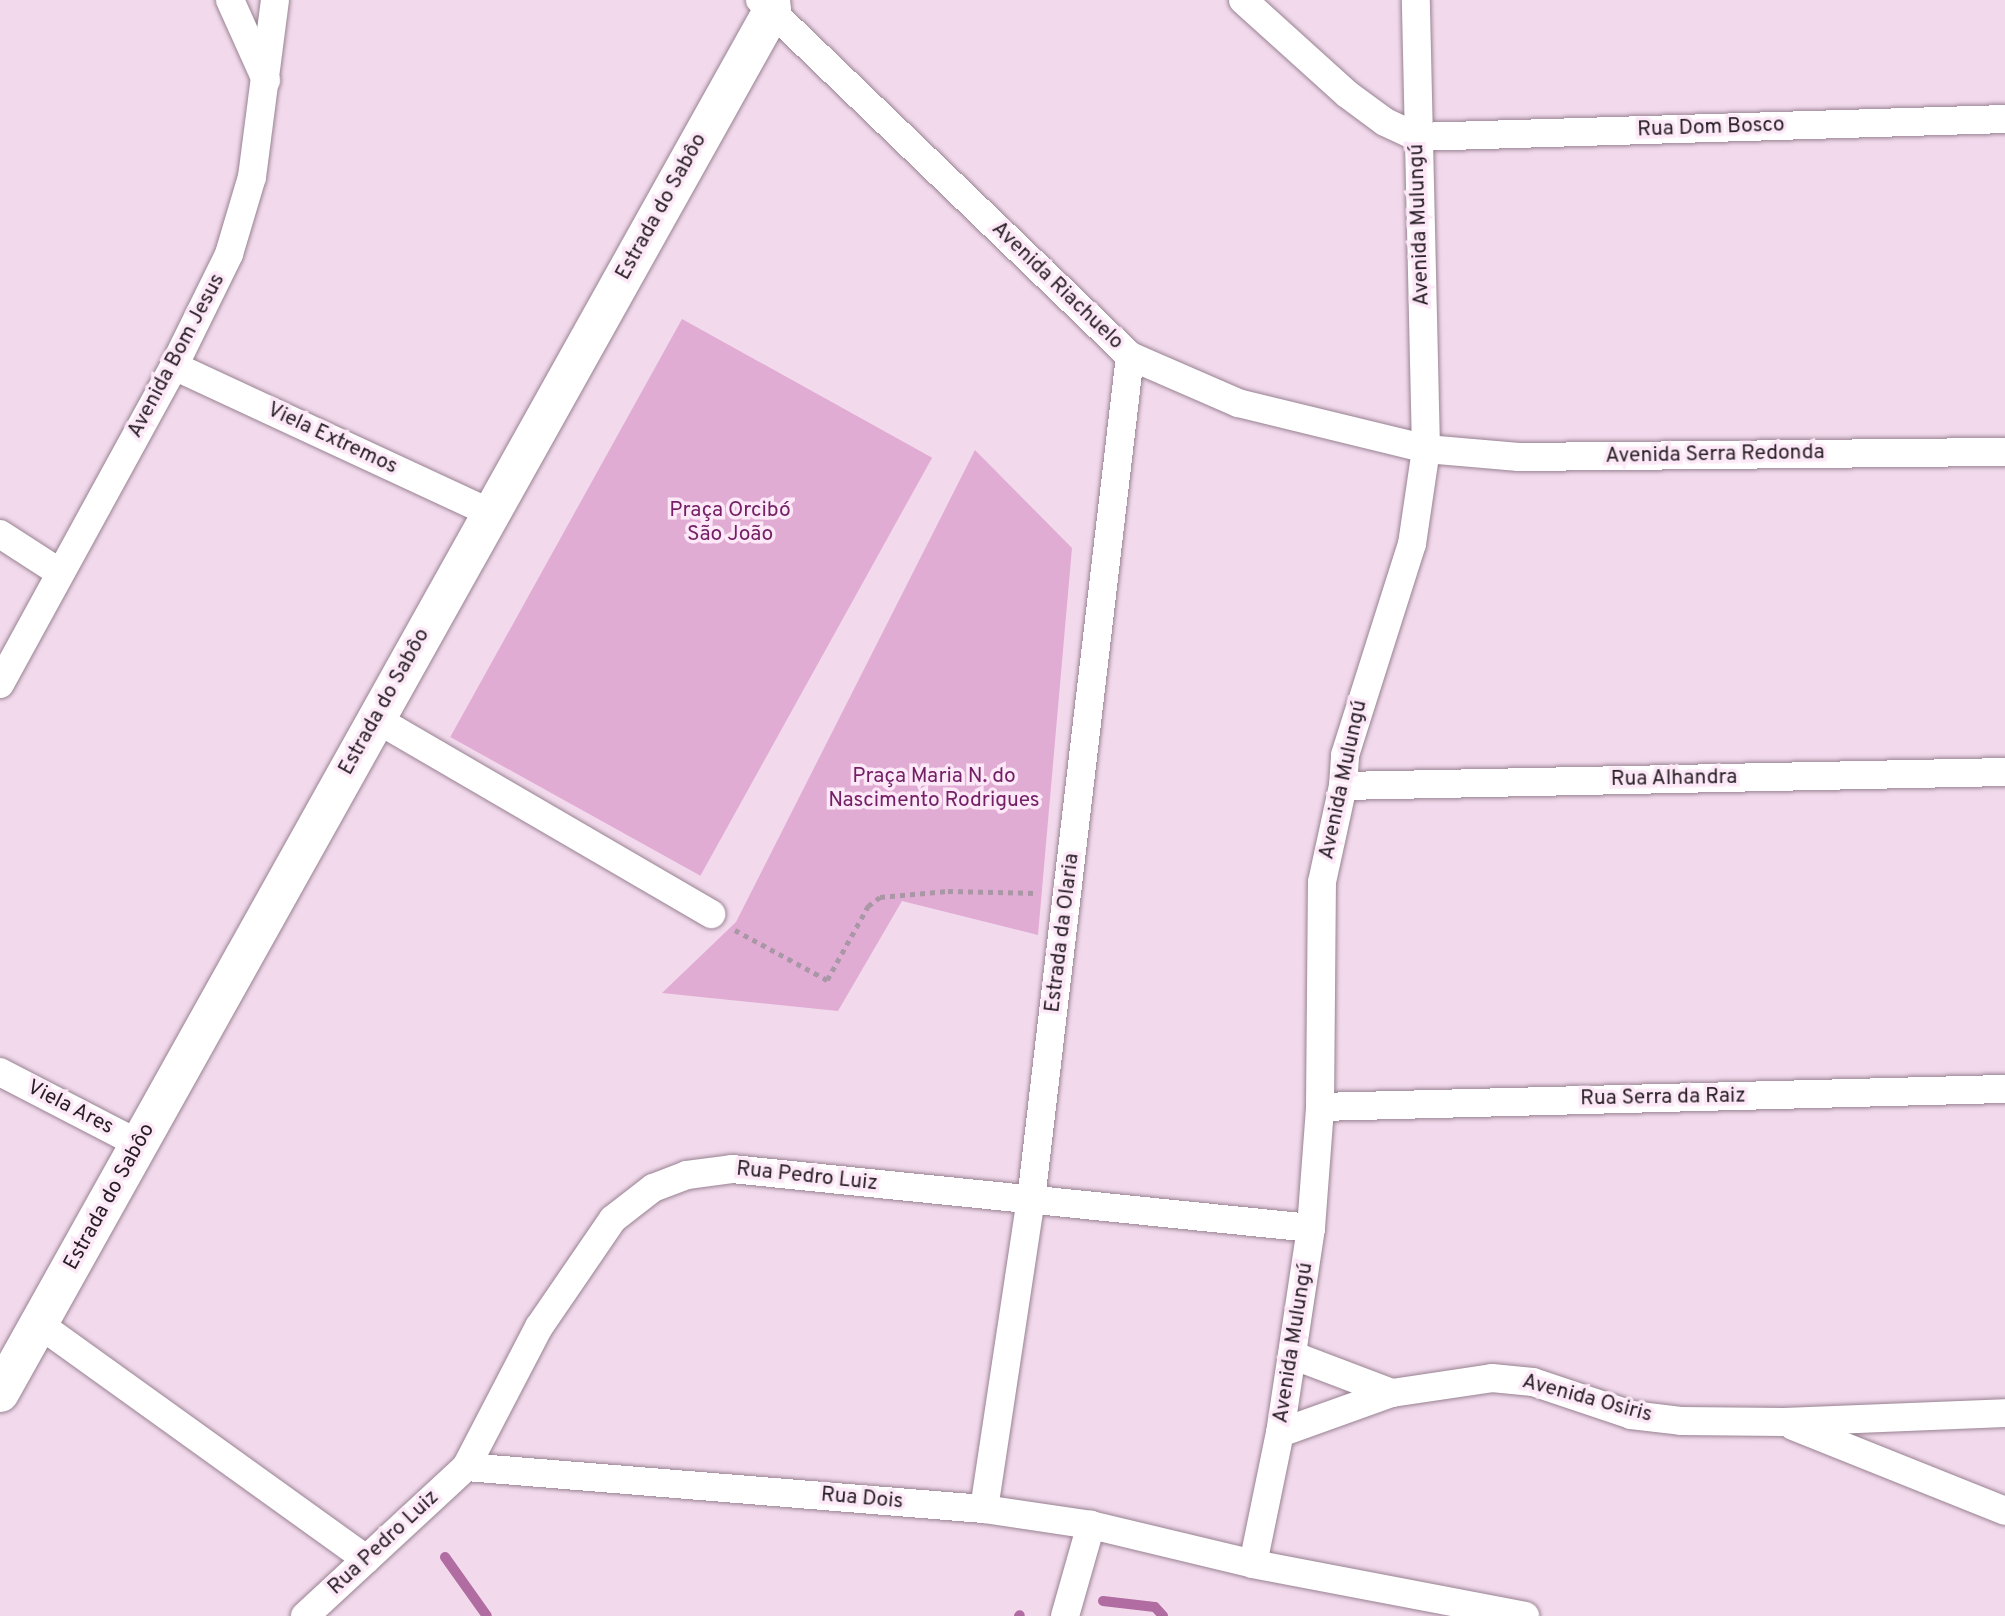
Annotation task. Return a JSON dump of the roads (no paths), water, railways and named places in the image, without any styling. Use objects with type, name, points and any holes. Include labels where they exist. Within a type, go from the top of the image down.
[{"type":"street","points":[[230,0],[266,82]]},
{"type":"street","name":"Avenida Bom Jesus","points":[[0,684],[174,366],[229,254],[252,177],[275,0]]},
{"type":"street","points":[[1243,0],[1346,94],[1385,122],[1417,137]]},
{"type":"street","name":"Avenida Mulungú","points":[[1253,1564],[1280,1433],[1311,1228],[1320,1107],[1322,882],[1343,786],[1345,755],[1362,693],[1409,556],[1426,449],[1416,0]]},
{"type":"street","name":"Avenida Riachuelo","points":[[768,4],[1130,356],[1237,403],[1426,449]]},
{"type":"street","name":"Estrada do Sabôo","points":[[0,1393],[490,513],[768,4]]},
{"type":"street","name":"Rua Dom Bosco","points":[[1417,137],[2005,119]]},
{"type":"street","name":"Estrada da Olaria","points":[[984,1509],[1031,1200],[1130,356]]},
{"type":"street","name":"Viela Extremos","points":[[174,366],[490,513]]},
{"type":"street","name":"Avenida Serra Redonda","points":[[1426,449],[1519,457],[2005,452]]},
{"type":"street","points":[[0,534],[59,572]]},
{"type":"street","points":[[376,719],[711,914]]},
{"type":"street","name":"Rua Alhandra","points":[[1343,786],[2005,772]]},
{"type":"street","name":"Viela Ares","points":[[0,1072],[139,1144]]},
{"type":"street","name":"Rua Serra da Raiz","points":[[1320,1107],[2005,1089]]},
{"type":"street","name":"Rua Pedro Luiz","points":[[305,1616],[466,1467],[538,1326],[612,1219],[653,1188],[687,1175],[732,1169],[1311,1228]]},
{"type":"street","points":[[39,1324],[366,1559]]},
{"type":"street","name":"Avenida Osiris","points":[[1292,1355],[1392,1393]]},
{"type":"street","name":"Avenida Osiris","points":[[1280,1433],[1392,1393],[1492,1378],[1533,1382],[1631,1415],[1681,1421],[1784,1422],[2005,1413]]},
{"type":"street","name":"Avenida Osiris","points":[[1784,1422],[2005,1511]]},
{"type":"street","name":"Rua Dois","points":[[466,1467],[984,1509],[1091,1525],[1253,1564]]},
{"type":"street","points":[[1065,1616],[1091,1525]]},
{"type":"street","points":[[1253,1564],[1525,1616]]},
{"type":"waterway","points":[[445,1557],[487,1616]]},
{"type":"waterway","points":[[1103,1601],[1155,1607],[1163,1616]]},
{"type":"park label","name":"Praça Orcibó São João","points":[[730,523]]},
{"type":"park label","name":"Praça Maria N. do Nascimento Rodrigues","points":[[934,789]]}]
